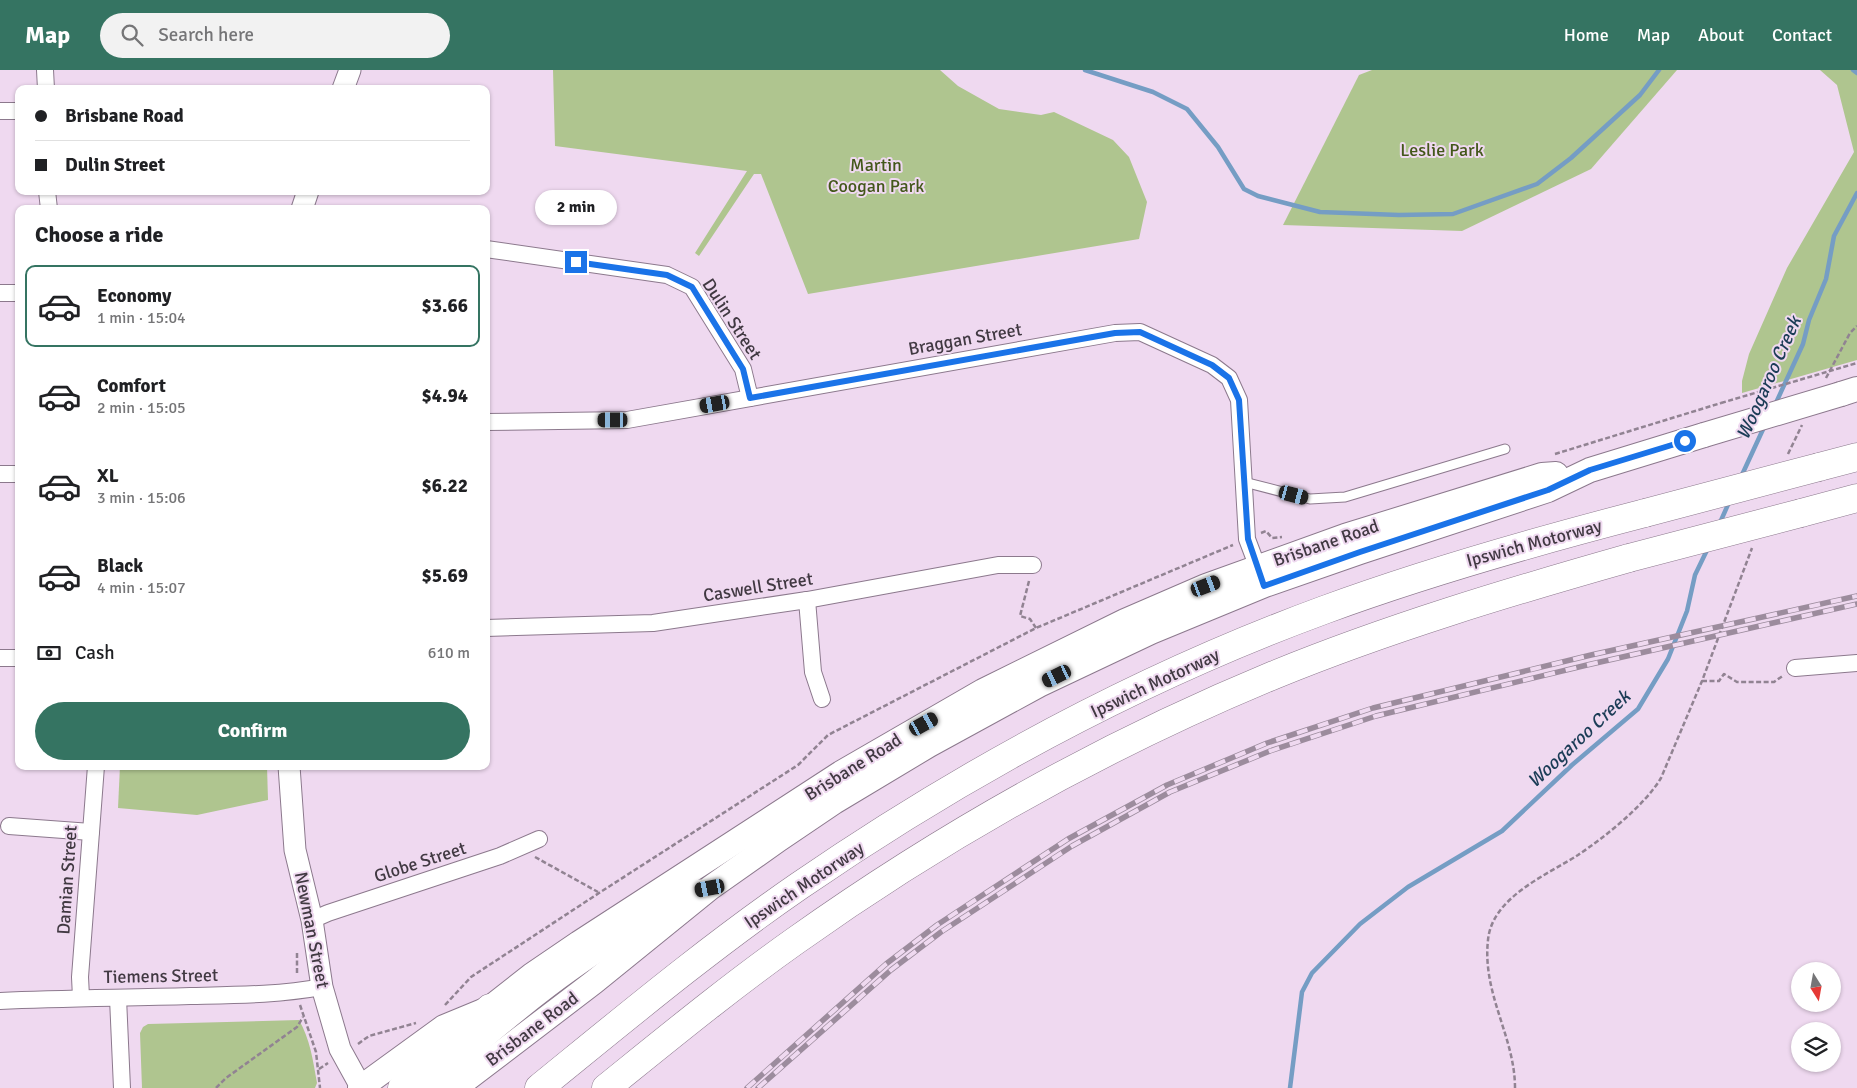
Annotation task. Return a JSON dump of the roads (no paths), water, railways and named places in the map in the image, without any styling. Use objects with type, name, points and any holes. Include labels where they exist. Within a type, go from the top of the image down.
[{"type":"highway","name":"Ipswich Motorway","points":[[539,1088],[724,941],[798,886],[886,829],[977,774],[1095,709],[1188,666],[1322,611],[1461,563],[1857,456]]},
{"type":"highway","points":[[606,1088],[733,986],[802,935],[914,861],[994,812],[1077,767],[1211,702],[1355,644],[1488,599],[1629,558],[1857,498]]},
{"type":"highway","points":[[402,1088],[490,1008]]},
{"type":"main road","name":"Brisbane Road","points":[[362,1088],[444,1027],[490,1008],[579,942],[833,778],[909,732],[1057,653],[1197,590],[1360,552],[1548,490],[1590,470],[1704,435],[1840,389]]},
{"type":"main road","name":"Brisbane Road","points":[[455,1088],[594,982],[710,888],[834,802],[986,712],[1261,576]]},
{"type":"street","points":[[45,70],[46,85]]},
{"type":"street","points":[[344,85],[350,70]]},
{"type":"street","points":[[0,112],[15,111]]},
{"type":"street","name":"Dulin Street","points":[[490,249],[667,275],[692,287],[743,369],[750,398]]},
{"type":"street","points":[[0,293],[15,293]]},
{"type":"street","name":"Braggan Street","points":[[490,422],[628,420],[1115,333],[1140,332],[1212,365],[1229,378],[1239,400],[1248,539],[1261,576]]},
{"type":"street","points":[[0,474],[15,474]]},
{"type":"street","name":"Caswell Street","points":[[490,628],[653,623],[807,600],[998,565],[1033,565]]},
{"type":"street","points":[[807,600],[814,672],[822,699]]},
{"type":"street","points":[[0,658],[15,658]]},
{"type":"street","points":[[1796,668],[1857,663]]},
{"type":"street","name":"Damian Street","points":[[81,998],[80,976],[96,770]]},
{"type":"street","name":"Newman Street","points":[[289,770],[296,850],[312,920],[322,986],[340,1048],[362,1088]]},
{"type":"street","points":[[10,826],[91,832]]},
{"type":"street","name":"Globe Street","points":[[312,920],[521,848],[539,839]]},
{"type":"street","points":[[424,1088],[433,1083],[496,1027],[578,965],[689,892],[710,888]]},
{"type":"street","name":"Tiemens Street","points":[[0,1001],[297,992],[322,986]]},
{"type":"street","points":[[118,998],[122,1088]]},
{"type":"lane","points":[[1244,482],[1310,499],[1345,497],[1505,449]]},
{"type":"waterway","name":"Woogaroo Creek","points":[[1085,70],[1153,92],[1187,109],[1218,147],[1244,189],[1258,196],[1320,212],[1399,215],[1453,214],[1537,184],[1571,158],[1640,95],[1659,70]]},
{"type":"waterway","name":"Woogaroo Creek","points":[[1853,70],[1857,73]]},
{"type":"waterway","name":"Woogaroo Creek","points":[[1775,405],[1803,344],[1809,320],[1826,279],[1834,236],[1857,193]]},
{"type":"waterway","name":"Woogaroo Creek","points":[[1741,477],[1765,425]]},
{"type":"waterway","name":"Woogaroo Creek","points":[[1719,525],[1730,500]]},
{"type":"waterway","name":"Woogaroo Creek","points":[[1290,1088],[1302,992],[1312,973],[1360,924],[1408,887],[1502,831],[1572,765],[1638,709],[1668,659],[1687,611],[1695,575],[1708,548]]},
{"type":"railway","points":[[747,1088],[886,964],[937,925],[1068,839],[1167,785],[1267,743],[1373,708],[1591,655],[1857,596]]},
{"type":"railway","points":[[758,1088],[891,970],[941,932],[1072,846],[1170,792],[1270,751],[1376,716],[1587,665],[1857,604]]},
{"type":"park label","name":"Leslie Park","points":[[1442,150]]},
{"type":"park label","name":"Martin Coogan Park","points":[[876,175]]}]
